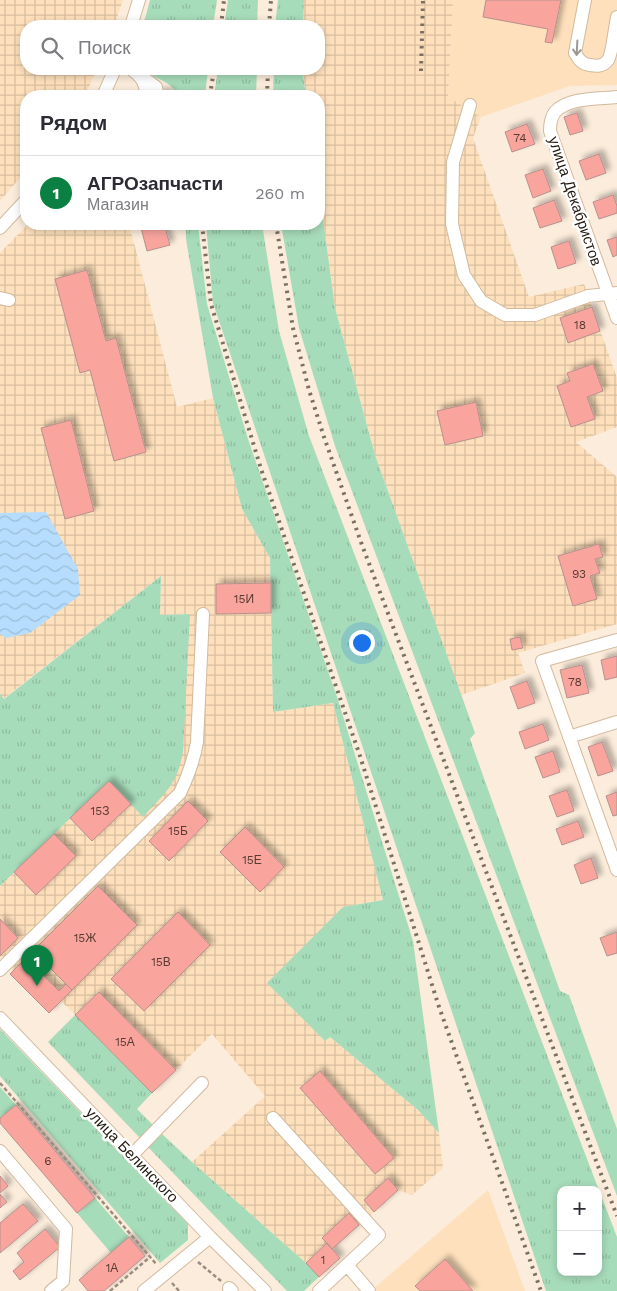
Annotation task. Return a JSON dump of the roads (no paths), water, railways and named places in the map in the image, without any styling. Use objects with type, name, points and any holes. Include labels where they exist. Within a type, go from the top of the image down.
[{"type":"street","points":[[133,20],[139,0]]},
{"type":"street","points":[[585,0],[575,53],[584,64],[597,66],[604,64],[609,59],[617,17]]},
{"type":"street","points":[[106,90],[112,75]]},
{"type":"street","points":[[140,75],[156,87],[154,90]]},
{"type":"street","name":"улица Декабристов","points":[[617,97],[576,100],[565,104],[556,112],[551,121],[550,130],[613,294],[617,318]]},
{"type":"street","points":[[470,105],[453,162],[452,224],[464,275],[481,301],[505,315],[535,315],[588,296],[613,294]]},
{"type":"street","points":[[0,228],[20,206]]},
{"type":"street","points":[[0,970],[180,793],[191,768],[197,742],[203,614]]},
{"type":"street","points":[[617,640],[542,661],[617,870]]},
{"type":"street","points":[[569,737],[617,722]]},
{"type":"street","name":"улица Белинского","points":[[0,1018],[210,1237],[266,1291]]},
{"type":"street","points":[[132,1155],[202,1083]]},
{"type":"street","points":[[273,1118],[379,1235],[319,1291]]},
{"type":"street","points":[[0,1151],[66,1228],[63,1281],[71,1291]]},
{"type":"street","points":[[144,1291],[210,1237]]},
{"type":"street","points":[[346,1265],[369,1291]]},
{"type":"street","points":[[51,1291],[63,1281]]},
{"type":"water","points":[[46,512],[78,569],[80,595],[30,633],[6,638],[0,634],[0,513]]},
{"type":"railway","points":[[222,20],[224,0]]},
{"type":"railway","points":[[269,20],[271,0]]},
{"type":"railway","points":[[421,71],[423,0]]},
{"type":"railway","points":[[211,90],[213,75]]},
{"type":"railway","points":[[267,90],[268,75]]},
{"type":"railway","points":[[203,230],[211,304],[261,469],[360,756],[439,1007],[541,1291]]},
{"type":"railway","points":[[277,230],[293,328],[309,390],[324,437],[362,545],[617,1216]]},
{"type":"place","name":"АГРОзапчасти","points":[[37,986]]}]
